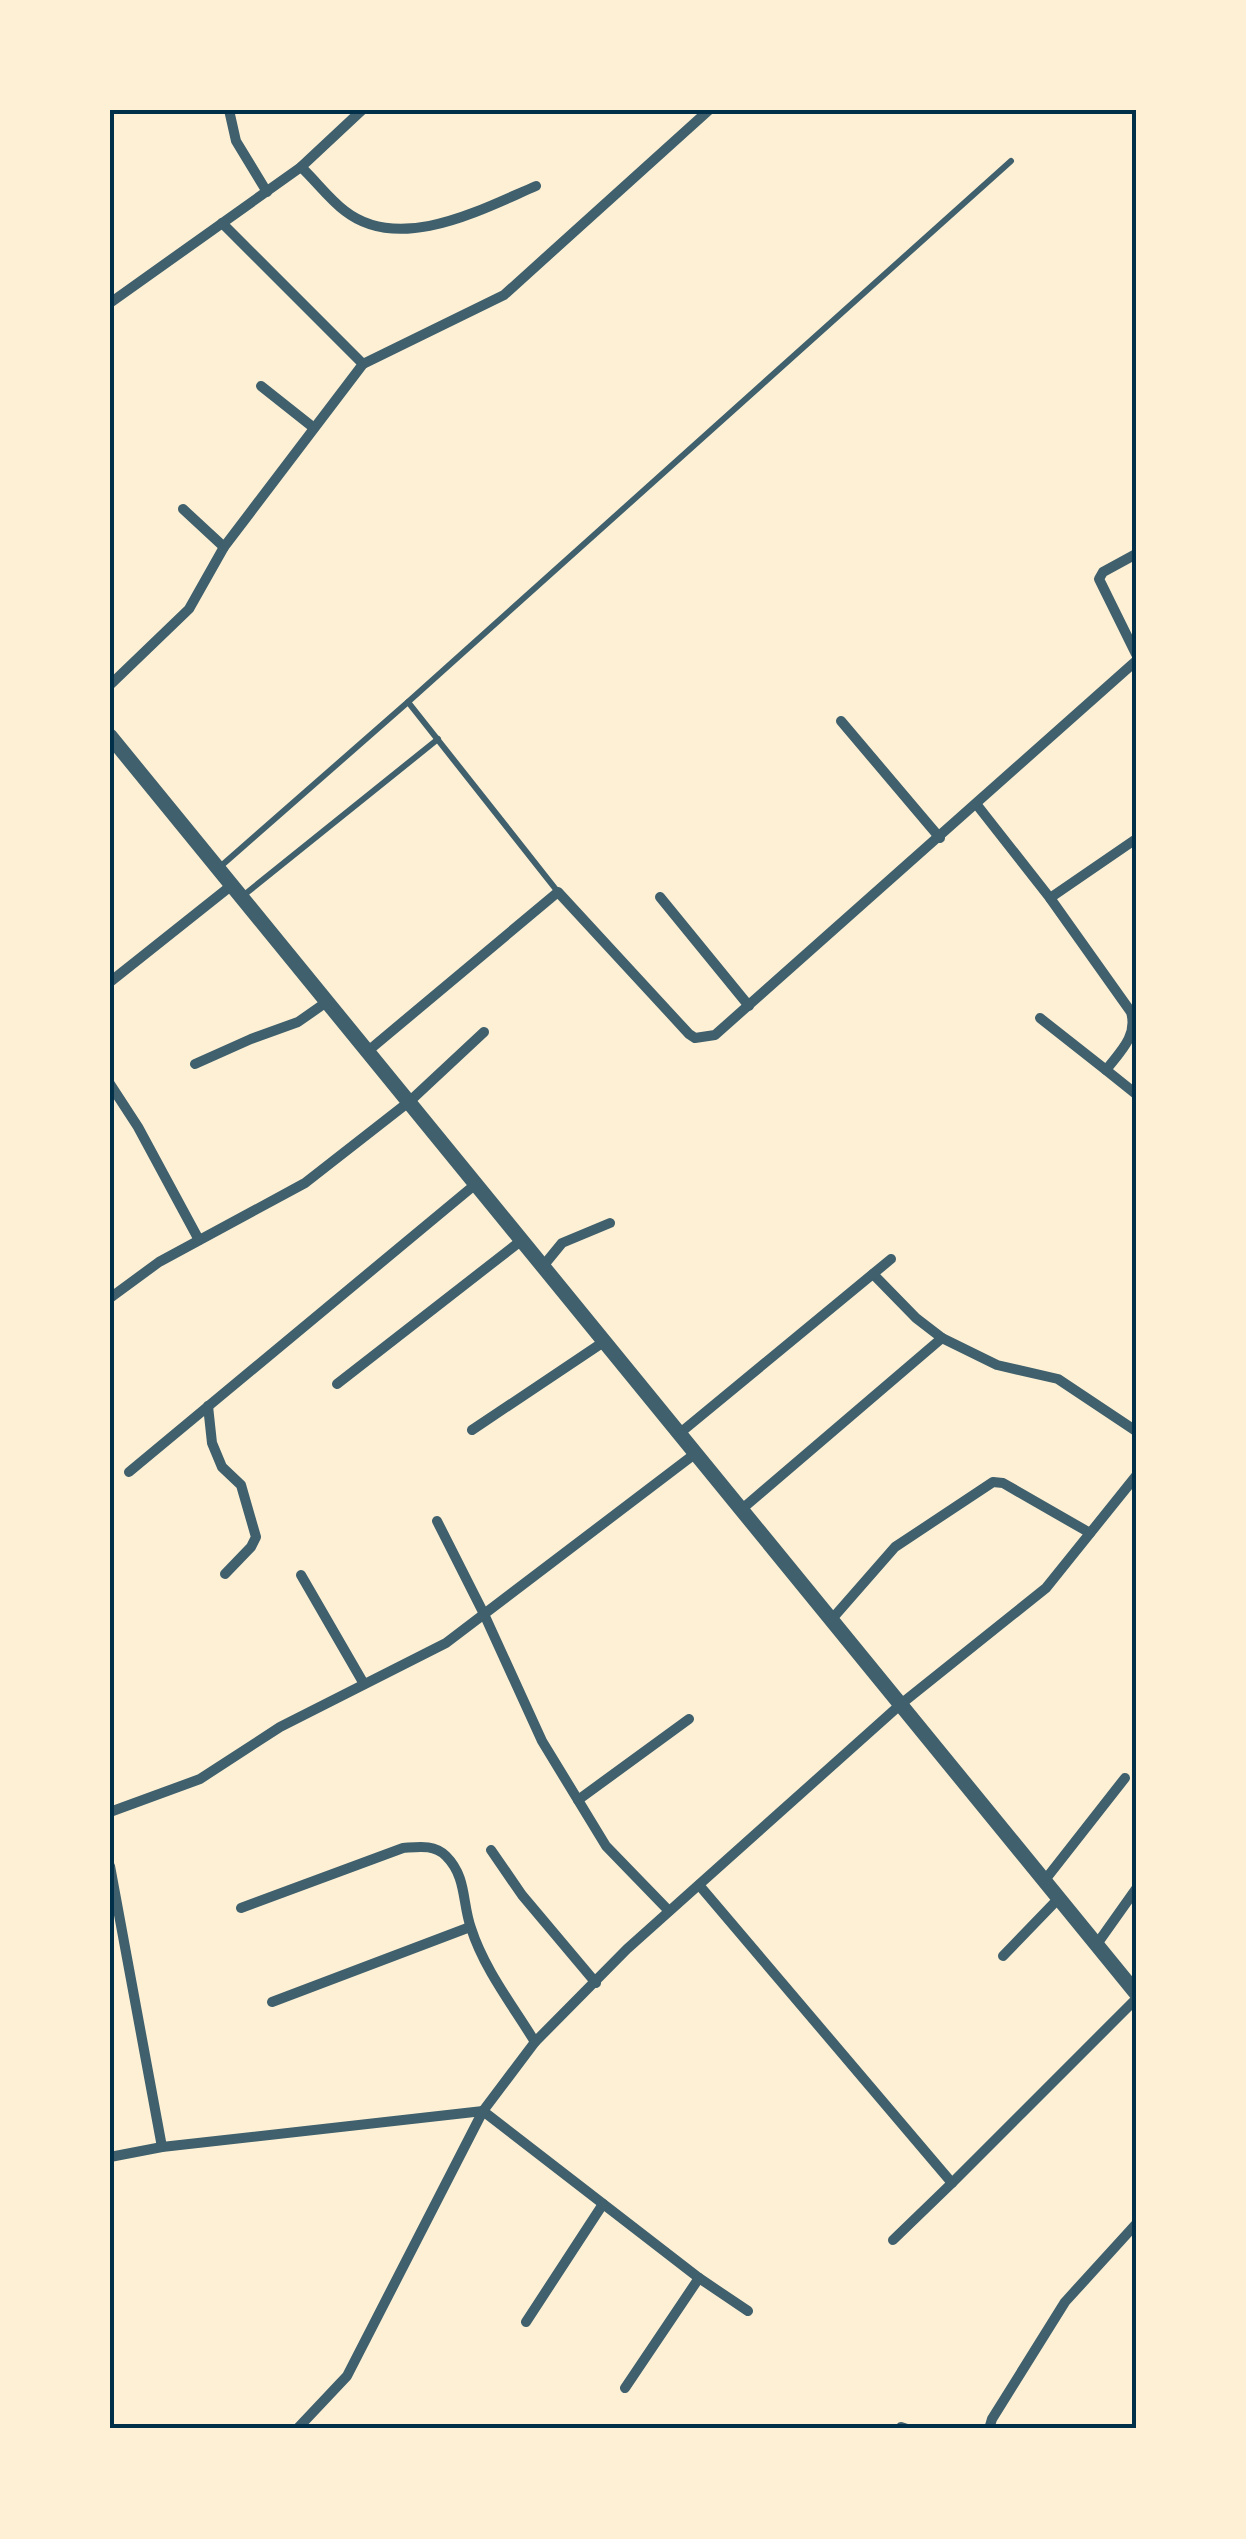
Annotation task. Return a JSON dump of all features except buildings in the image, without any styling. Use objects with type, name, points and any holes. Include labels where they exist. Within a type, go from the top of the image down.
[{"type":"street","points":[[229,110],[236,141],[266,192]]},
{"type":"street","points":[[110,303],[301,167],[362,110]]},
{"type":"street","points":[[110,685],[189,609],[224,547],[363,364],[504,295],[709,110]]},
{"type":"street","points":[[301,167],[347,213],[378,227],[425,228],[536,186]]},
{"type":"street","points":[[222,223],[363,364]]},
{"type":"street","points":[[261,386],[314,428]]},
{"type":"street","points":[[184,508],[224,547]]},
{"type":"street","points":[[368,1051],[558,892],[695,1038],[715,1034],[940,838],[1136,658],[1099,579],[1103,572],[1136,554]]},
{"type":"street","points":[[840,721],[940,838]]},
{"type":"street","points":[[110,736],[1136,1996],[893,2240]]},
{"type":"street","points":[[977,804],[1131,1012],[1135,1025],[1132,1035],[1106,1070]]},
{"type":"street","points":[[1050,898],[1136,839]]},
{"type":"street","points":[[110,982],[237,891]]},
{"type":"street","points":[[660,897],[749,1006]]},
{"type":"street","points":[[194,1064],[298,1022],[328,1001]]},
{"type":"street","points":[[1040,1018],[1136,1094]]},
{"type":"street","points":[[110,1298],[159,1262],[305,1183],[410,1101],[484,1032]]},
{"type":"street","points":[[110,1084],[138,1127],[199,1240]]},
{"type":"street","points":[[129,1472],[477,1183]]},
{"type":"street","points":[[544,1265],[562,1243],[610,1223]]},
{"type":"street","points":[[337,1384],[522,1240]]},
{"type":"street","points":[[680,1432],[891,1259]]},
{"type":"street","points":[[873,1274],[916,1318],[942,1338],[997,1365],[1058,1378],[1136,1432]]},
{"type":"street","points":[[742,1510],[942,1338]]},
{"type":"street","points":[[472,1430],[604,1340]]},
{"type":"street","points":[[208,1406],[212,1443],[222,1466],[241,1485],[256,1537],[225,1574]]},
{"type":"street","points":[[110,1812],[200,1779],[280,1727],[446,1642],[696,1452]]},
{"type":"street","points":[[296,2429],[348,2376],[483,2111],[535,2042],[670,1911],[900,1704],[1046,1588],[1136,1476]]},
{"type":"street","points":[[832,1619],[896,1547],[993,1482],[1003,1482],[1090,1533]]},
{"type":"street","points":[[437,1522],[542,1741],[606,1846],[670,1911]]},
{"type":"street","points":[[300,1575],[364,1684]]},
{"type":"street","points":[[578,1800],[689,1720]]},
{"type":"street","points":[[1044,1880],[1125,1778]]},
{"type":"street","points":[[240,1908],[403,1848],[428,1846],[446,1855],[463,1881],[470,1927],[489,1968],[535,2042]]},
{"type":"street","points":[[491,1850],[522,1896],[596,1983]]},
{"type":"street","points":[[110,1866],[162,2147]]},
{"type":"street","points":[[699,1885],[952,2183]]},
{"type":"street","points":[[1097,1944],[1136,1889]]},
{"type":"street","points":[[1003,1956],[1059,1898]]},
{"type":"street","points":[[272,2002],[470,1927]]},
{"type":"street","points":[[110,2156],[483,2111],[699,2278],[748,2311]]},
{"type":"street","points":[[526,2322],[603,2204]]},
{"type":"street","points":[[989,2429],[992,2418],[1065,2302],[1136,2224]]},
{"type":"street","points":[[625,2388],[699,2278]]},
{"type":"lane","points":[[218,868],[1011,161]]},
{"type":"lane","points":[[408,702],[558,892]]},
{"type":"lane","points":[[237,891],[438,739]]}]
